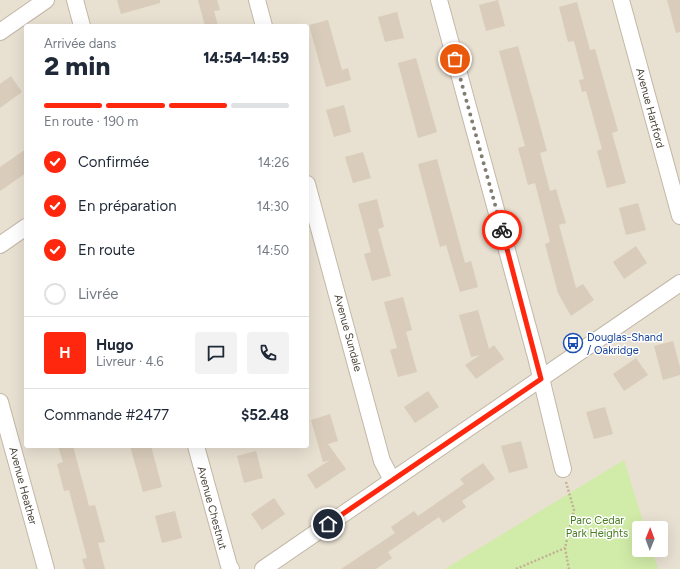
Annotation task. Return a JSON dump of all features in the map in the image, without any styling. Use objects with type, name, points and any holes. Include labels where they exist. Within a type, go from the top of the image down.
[{"type":"street","points":[[0,32],[46,0]]},
{"type":"street","points":[[75,0],[81,24]]},
{"type":"street","points":[[257,0],[263,24]]},
{"type":"street","points":[[439,0],[541,379],[563,470]]},
{"type":"street","name":"Avenue Hartford","points":[[621,0],[680,216]]},
{"type":"street","name":"Avenue Sundale","points":[[309,191],[382,461],[392,480]]},
{"type":"street","points":[[0,245],[24,228]]},
{"type":"street","points":[[263,569],[680,283]]},
{"type":"street","name":"Avenue Heather","points":[[0,402],[46,569]]},
{"type":"street","name":"Avenue Chestnut","points":[[197,448],[228,566],[231,569]]},
{"type":"path","points":[[563,470],[574,510],[565,548],[569,569]]},
{"type":"path","points":[[516,569],[565,548]]},
{"type":"shaded area","points":[[0,0],[680,0],[680,569],[0,569]]},
{"type":"green space","name":"Parc Cedar Park Heights","points":[[624,460],[643,521],[632,521],[632,557],[654,557],[658,569],[445,569]]},
{"type":"building","points":[[117,0],[160,0],[160,3],[121,14]]},
{"type":"building","points":[[198,0],[217,0],[220,10],[214,11],[217,24],[204,24]]},
{"type":"building","points":[[498,0],[505,26],[486,31],[479,5]]},
{"type":"building","points":[[667,0],[680,0],[680,32],[676,33]]},
{"type":"building","points":[[577,2],[590,50],[595,49],[618,131],[612,133],[626,183],[607,188],[597,151],[602,149],[586,91],[582,92],[579,80],[584,79],[574,41],[568,42],[559,7]]},
{"type":"building","points":[[397,12],[404,38],[385,42],[378,17]]},
{"type":"building","points":[[328,20],[342,70],[348,68],[351,80],[326,87],[309,25]]},
{"type":"building","points":[[518,46],[547,151],[540,153],[550,191],[556,189],[566,223],[559,225],[576,288],[583,284],[594,300],[571,316],[558,293],[545,244],[550,242],[535,183],[528,185],[518,148],[525,146],[499,51]]},
{"type":"building","points":[[416,58],[437,132],[418,138],[398,63]]},
{"type":"building","points":[[11,76],[22,92],[0,108],[0,84]]},
{"type":"building","points":[[344,105],[351,132],[334,137],[326,110]]},
{"type":"building","points":[[24,150],[24,174],[0,191],[0,167]]},
{"type":"building","points":[[363,152],[371,178],[353,183],[345,157]]},
{"type":"building","points":[[437,159],[465,263],[471,261],[478,287],[460,292],[446,245],[440,247],[418,164]]},
{"type":"building","points":[[377,199],[384,227],[378,229],[391,276],[372,281],[364,254],[371,252],[358,204]]},
{"type":"building","points":[[638,203],[646,230],[626,235],[619,208]]},
{"type":"building","points":[[636,246],[647,263],[624,279],[613,262]]},
{"type":"building","points":[[403,297],[412,330],[406,332],[417,372],[398,377],[390,350],[397,348],[384,302]]},
{"type":"building","points":[[478,310],[489,349],[494,345],[504,359],[476,379],[465,365],[480,355],[471,357],[459,315]]},
{"type":"building","points":[[673,341],[680,367],[680,375],[663,380],[654,346]]},
{"type":"building","points":[[636,358],[648,375],[624,391],[613,374]]},
{"type":"building","points":[[428,391],[439,407],[415,423],[404,407]]},
{"type":"building","points":[[605,407],[613,434],[594,439],[586,412]]},
{"type":"building","points":[[330,414],[338,441],[328,444],[346,469],[316,489],[307,475],[330,460],[323,462],[311,420]]},
{"type":"building","points":[[521,441],[528,468],[509,473],[501,446]]},
{"type":"building","points":[[59,448],[74,448],[89,506],[95,505],[105,542],[98,543],[105,569],[85,569],[82,559],[87,558],[69,490],[64,491],[57,464],[63,462]]},
{"type":"building","points":[[131,448],[152,448],[162,487],[143,492]]},
{"type":"building","points":[[256,451],[263,478],[244,483],[237,456]]},
{"type":"building","points":[[483,463],[495,479],[462,501],[466,507],[443,523],[439,517],[388,552],[392,558],[376,569],[341,569],[395,533],[391,527],[414,511],[418,516],[464,484],[460,479]]},
{"type":"building","points":[[274,498],[285,514],[262,530],[251,514]]},
{"type":"building","points":[[175,511],[182,538],[162,543],[155,516]]},
{"type":"way so far","points":[[455,59],[502,230]]},
{"type":"place","name":"Douglas-Shand / Oakridge","points":[[573,343]]},
{"type":"route","points":[[328,524],[541,379],[502,230]]}]
